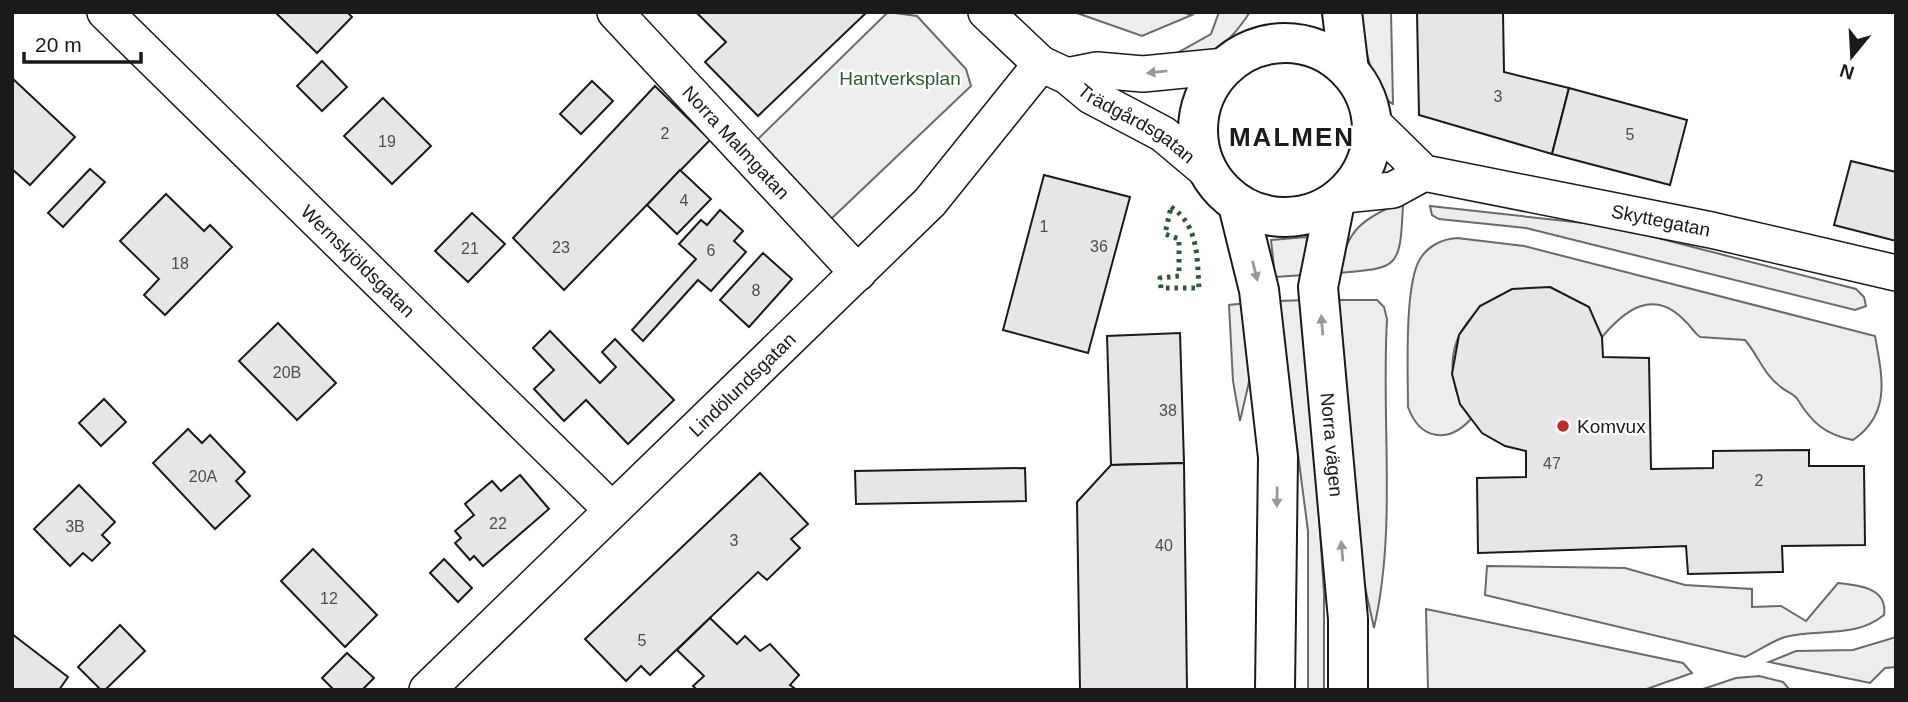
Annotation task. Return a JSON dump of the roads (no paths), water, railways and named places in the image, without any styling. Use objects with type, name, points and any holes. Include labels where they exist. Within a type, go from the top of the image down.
[{"type":"street","name":"Wernskjöldsgatan","points":[[106,12],[612,510]]},
{"type":"street","name":"Norra Malmgatan","points":[[615,12],[858,273]]},
{"type":"street","name":"Trädgårdsgatan","points":[[986,12],[1054,70],[1091,96],[1163,134],[1207,171]]},
{"type":"street","points":[[1271,12],[1234,59],[1210,84],[1199,116],[1199,150],[1207,171],[1220,190],[1238,205],[1259,214],[1281,218],[1304,216],[1340,199],[1393,190],[1424,173],[1373,123]]},
{"type":"street","name":"Norra vägen","points":[[1342,12],[1349,71]]},
{"type":"street","name":"Norra vägen","points":[[1234,59],[1265,45],[1288,43],[1311,47],[1332,56],[1349,71],[1362,90],[1373,123],[1369,157],[1359,178],[1340,199],[1318,287],[1348,620],[1348,690]]},
{"type":"street","name":"Trädgårdsgatan","points":[[1054,70],[1143,74],[1234,59]]},
{"type":"street","name":"Lindölundsgatan","points":[[427,690],[930,202],[1054,70]]},
{"type":"street","name":"Skyttegatan","points":[[1424,173],[1710,230],[1896,273]]},
{"type":"street","points":[[1238,205],[1259,290],[1278,457],[1275,690]]},
{"type":"place","name":"Komvux","points":[[1563,426]]},
{"type":"district","name":"MALMEN","points":[[1292,137]]},
{"type":"park label","name":"Hantverksplan","points":[[900,78]]}]
